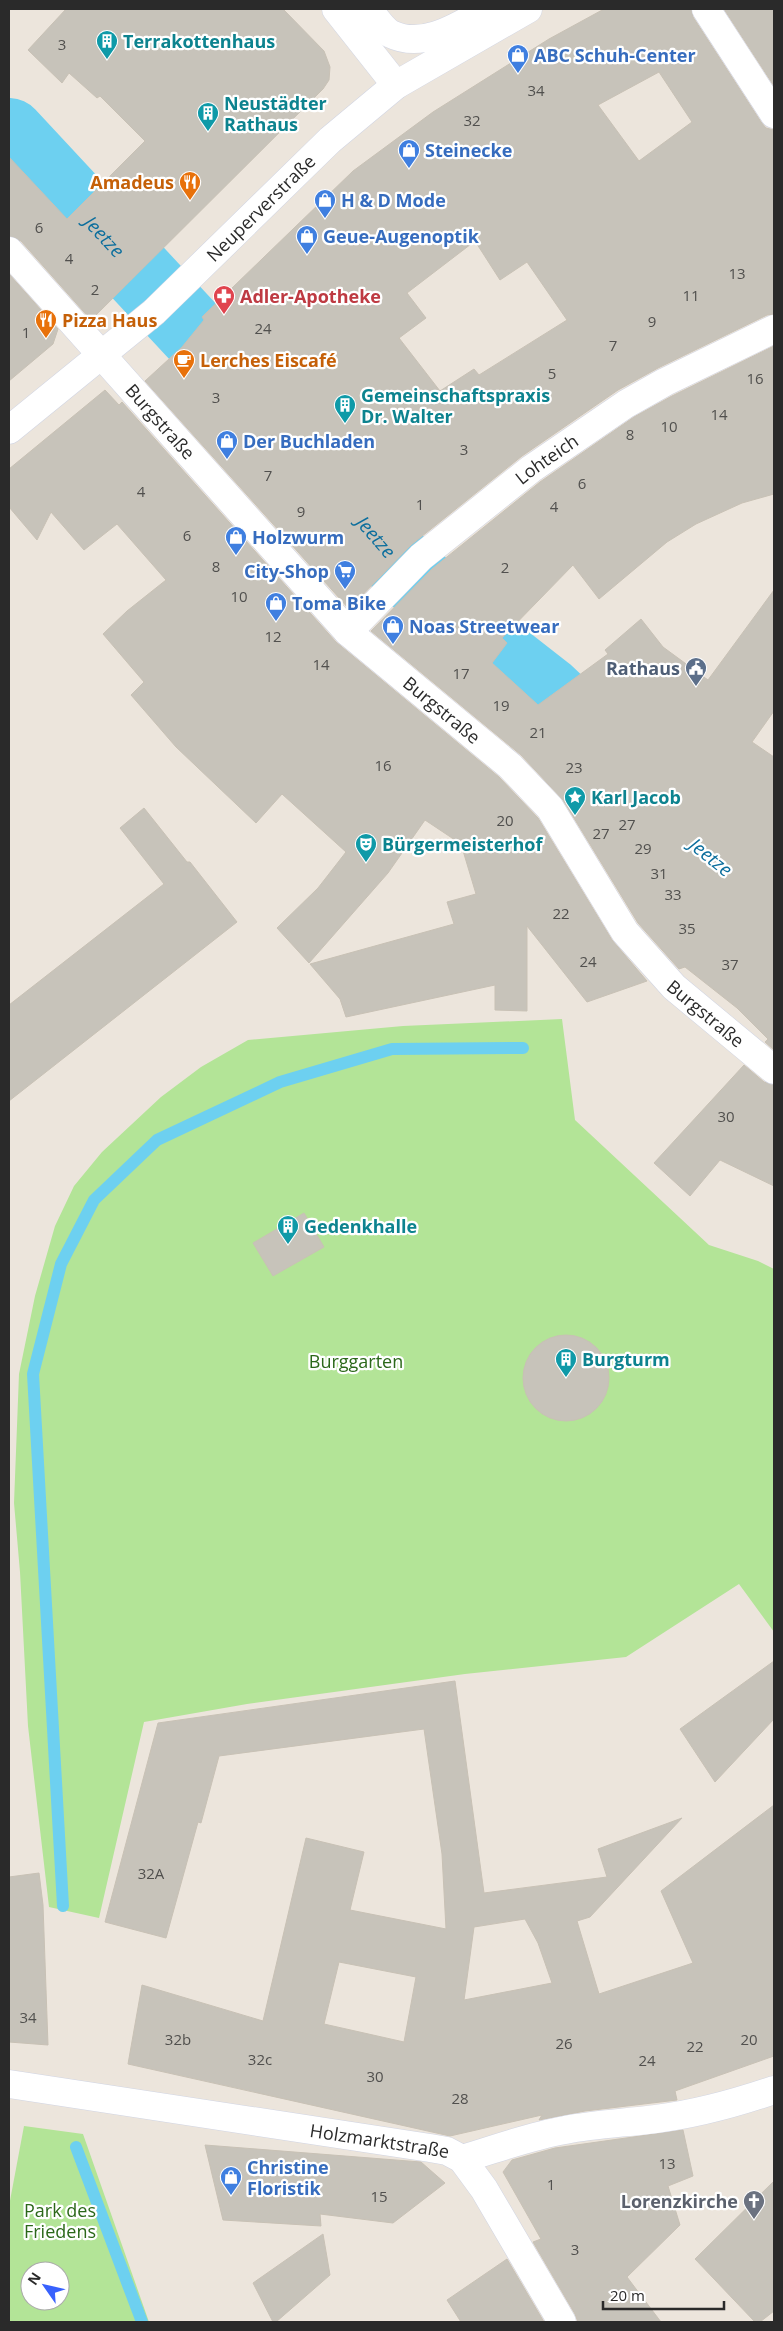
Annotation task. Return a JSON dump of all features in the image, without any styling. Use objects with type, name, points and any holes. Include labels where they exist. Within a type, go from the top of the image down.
[{"type":"street","points":[[336,9],[396,85]]},
{"type":"street","points":[[368,9],[390,34],[410,40],[431,38],[488,9]]},
{"type":"street","name":"Neuperverstraße","points":[[9,430],[154,312],[330,140],[396,85],[528,9]]},
{"type":"street","points":[[706,9],[774,114]]},
{"type":"street","name":"Burgstraße","points":[[9,251],[348,632],[510,766],[550,808],[624,932],[674,987],[774,1070]]},
{"type":"street","name":"Lohteich","points":[[348,632],[421,557],[531,469],[619,409],[666,382],[774,329]]},
{"type":"street","name":"Holzmarktstraße","points":[[9,2084],[448,2151],[462,2160],[534,2136],[582,2127],[676,2115],[725,2105],[774,2090]]},
{"type":"street","points":[[462,2160],[484,2190],[562,2322]]},
{"type":"green space","name":"Burggarten","points":[[562,1019],[575,1120],[709,1245],[758,1261],[774,1269],[774,1632],[739,1584],[626,1657],[465,1674],[247,1704],[144,1722],[99,1918],[49,1907],[28,1726],[20,1572],[14,1503],[19,1374],[35,1296],[55,1226],[74,1186],[102,1152],[161,1097],[201,1067],[248,1040],[403,1026]]},
{"type":"green space","name":"Park des Friedens","points":[[24,2126],[83,2134],[149,2322],[9,2322],[9,2206]]},
{"type":"building","points":[[66,9],[283,9],[324,51],[330,67],[329,80],[323,89],[91,320],[21,241],[9,236],[9,157],[67,219],[145,141],[100,96],[97,98],[69,73],[62,83],[28,50]]},
{"type":"building","points":[[604,9],[691,9],[693,17],[761,122],[766,128],[774,130],[774,314],[767,315],[658,368],[618,390],[522,456],[411,545],[349,609],[145,381],[182,347],[204,320],[202,317],[353,171],[433,112],[549,39]],"holes":[[[659,72],[692,122],[639,161],[598,105]],[[475,241],[500,280],[527,262],[567,320],[479,375],[474,369],[440,391],[399,338],[426,318],[407,293]]]},
{"type":"building","points":[[724,9],[774,9],[774,86]]},
{"type":"building","points":[[9,274],[58,329],[53,344],[9,381]]},
{"type":"building","points":[[774,346],[774,494],[742,503],[696,524],[667,542],[599,599],[573,565],[502,638],[507,643],[492,663],[538,705],[608,654],[605,650],[641,619],[663,647],[708,680],[774,590],[774,711],[752,742],[774,757],[774,1050],[765,1042],[768,1039],[737,1008],[685,967],[679,969],[638,923],[563,800],[521,755],[371,631],[432,569],[540,482],[634,417],[672,396]]},
{"type":"building","points":[[105,390],[119,405],[122,402],[336,642],[499,777],[538,818],[612,940],[647,981],[587,1002],[527,926],[527,1011],[495,1010],[495,985],[346,1017],[340,999],[310,964],[454,924],[447,902],[476,894],[461,844],[425,820],[388,873],[309,963],[277,928],[318,888],[346,852],[282,794],[256,823],[176,747],[131,695],[144,682],[103,634],[127,611],[166,580],[117,524],[84,550],[51,512],[37,540],[9,507],[9,469]]},
{"type":"building","points":[[144,808],[187,862],[190,862],[237,922],[9,1101],[9,1005],[164,884],[120,828]]},
{"type":"building","points":[[744,1065],[764,1082],[774,1085],[774,1186],[720,1160],[690,1196],[654,1163]]},
{"type":"building","name":"Gedenkhalle","points":[[304,1213],[324,1247],[273,1276],[253,1243]]},
{"type":"building","name":"Burgturm","points":[[566,1335],[583,1338],[597,1347],[606,1361],[609,1378],[606,1395],[597,1409],[583,1418],[566,1421],[549,1418],[535,1409],[526,1395],[523,1378],[526,1361],[535,1347],[549,1338]]},
{"type":"building","points":[[774,1661],[774,1719],[715,1782],[680,1729]]},
{"type":"building","points":[[455,1681],[484,1893],[607,1877],[598,1849],[682,1818],[590,1917],[577,1921],[599,1994],[693,1963],[661,1891],[774,1805],[774,2056],[675,2091],[677,2100],[585,2111],[539,2120],[542,2115],[450,2136],[128,2064],[142,1985],[263,2021],[306,1838],[364,1852],[350,1910],[446,1929],[442,1854],[424,1729],[219,1756],[201,1823],[198,1822],[166,1938],[105,1922],[158,1723]],"holes":[[[525,1919],[538,1943],[552,1983],[464,2000],[474,1927]],[[339,1962],[416,1977],[404,2042],[324,2024]]]},
{"type":"building","points":[[39,1873],[43,1905],[48,2045],[9,2042],[9,1877]]},
{"type":"building","points":[[683,2130],[693,2176],[668,2186],[680,2225],[627,2277],[661,2322],[578,2322],[533,2242],[541,2239],[503,2172],[512,2160],[555,2148]]},
{"type":"building","points":[[205,2145],[421,2162],[445,2183],[393,2223],[320,2214],[321,2226],[223,2220]]},
{"type":"building","name":"Lorenzkirche","points":[[774,2181],[774,2311],[760,2322],[755,2322],[695,2259]]},
{"type":"building","points":[[323,2234],[330,2275],[276,2322],[273,2322],[253,2283]]},
{"type":"building","points":[[507,2259],[544,2322],[461,2322],[447,2300]]},
{"type":"waterway","name":"Jeetze","points":[[9,134],[262,406]]},
{"type":"waterway","name":"Jeetze","points":[[330,484],[398,562],[482,641],[546,691],[623,764]]},
{"type":"waterway","points":[[63,1906],[33,1374],[61,1264],[94,1200],[157,1140],[280,1082],[392,1049],[523,1048]]},
{"type":"waterway","points":[[76,2147],[142,2322]]},
{"type":"place","name":"Terrakottenhaus","points":[[107,60]]},
{"type":"place","name":"ABC Schuh-Center","points":[[518,74]]},
{"type":"place","name":"Neustädter Rathaus","points":[[208,132]]},
{"type":"place","name":"Steinecke","points":[[409,169]]},
{"type":"place","name":"Amadeus","points":[[190,201]]},
{"type":"place","name":"H & D Mode","points":[[325,219]]},
{"type":"place","name":"Geue-Augenoptik","points":[[307,255]]},
{"type":"place","name":"Adler-Apotheke","points":[[224,315]]},
{"type":"place","name":"Pizza Haus","points":[[46,339]]},
{"type":"place","name":"Lerches Eiscafé","points":[[184,379]]},
{"type":"place","name":"Gemeinschaftspraxis Dr. Walter","points":[[345,424]]},
{"type":"place","name":"Der Buchladen","points":[[227,460]]},
{"type":"place","name":"Holzwurm","points":[[236,556]]},
{"type":"place","name":"City-Shop","points":[[345,590]]},
{"type":"place","name":"Toma Bike","points":[[276,622]]},
{"type":"place","name":"Noas Streetwear","points":[[393,645]]},
{"type":"place","name":"Rathaus","points":[[696,687]]},
{"type":"place","name":"Karl Jacob","points":[[575,816]]},
{"type":"place","name":"Bürgermeisterhof","points":[[366,863]]},
{"type":"place","name":"Gedenkhalle","points":[[288,1245]]},
{"type":"place","name":"Burgturm","points":[[566,1378]]},
{"type":"place","name":"Christine Floristik","points":[[231,2196]]},
{"type":"place","name":"Lorenzkirche","points":[[754,2220]]}]
